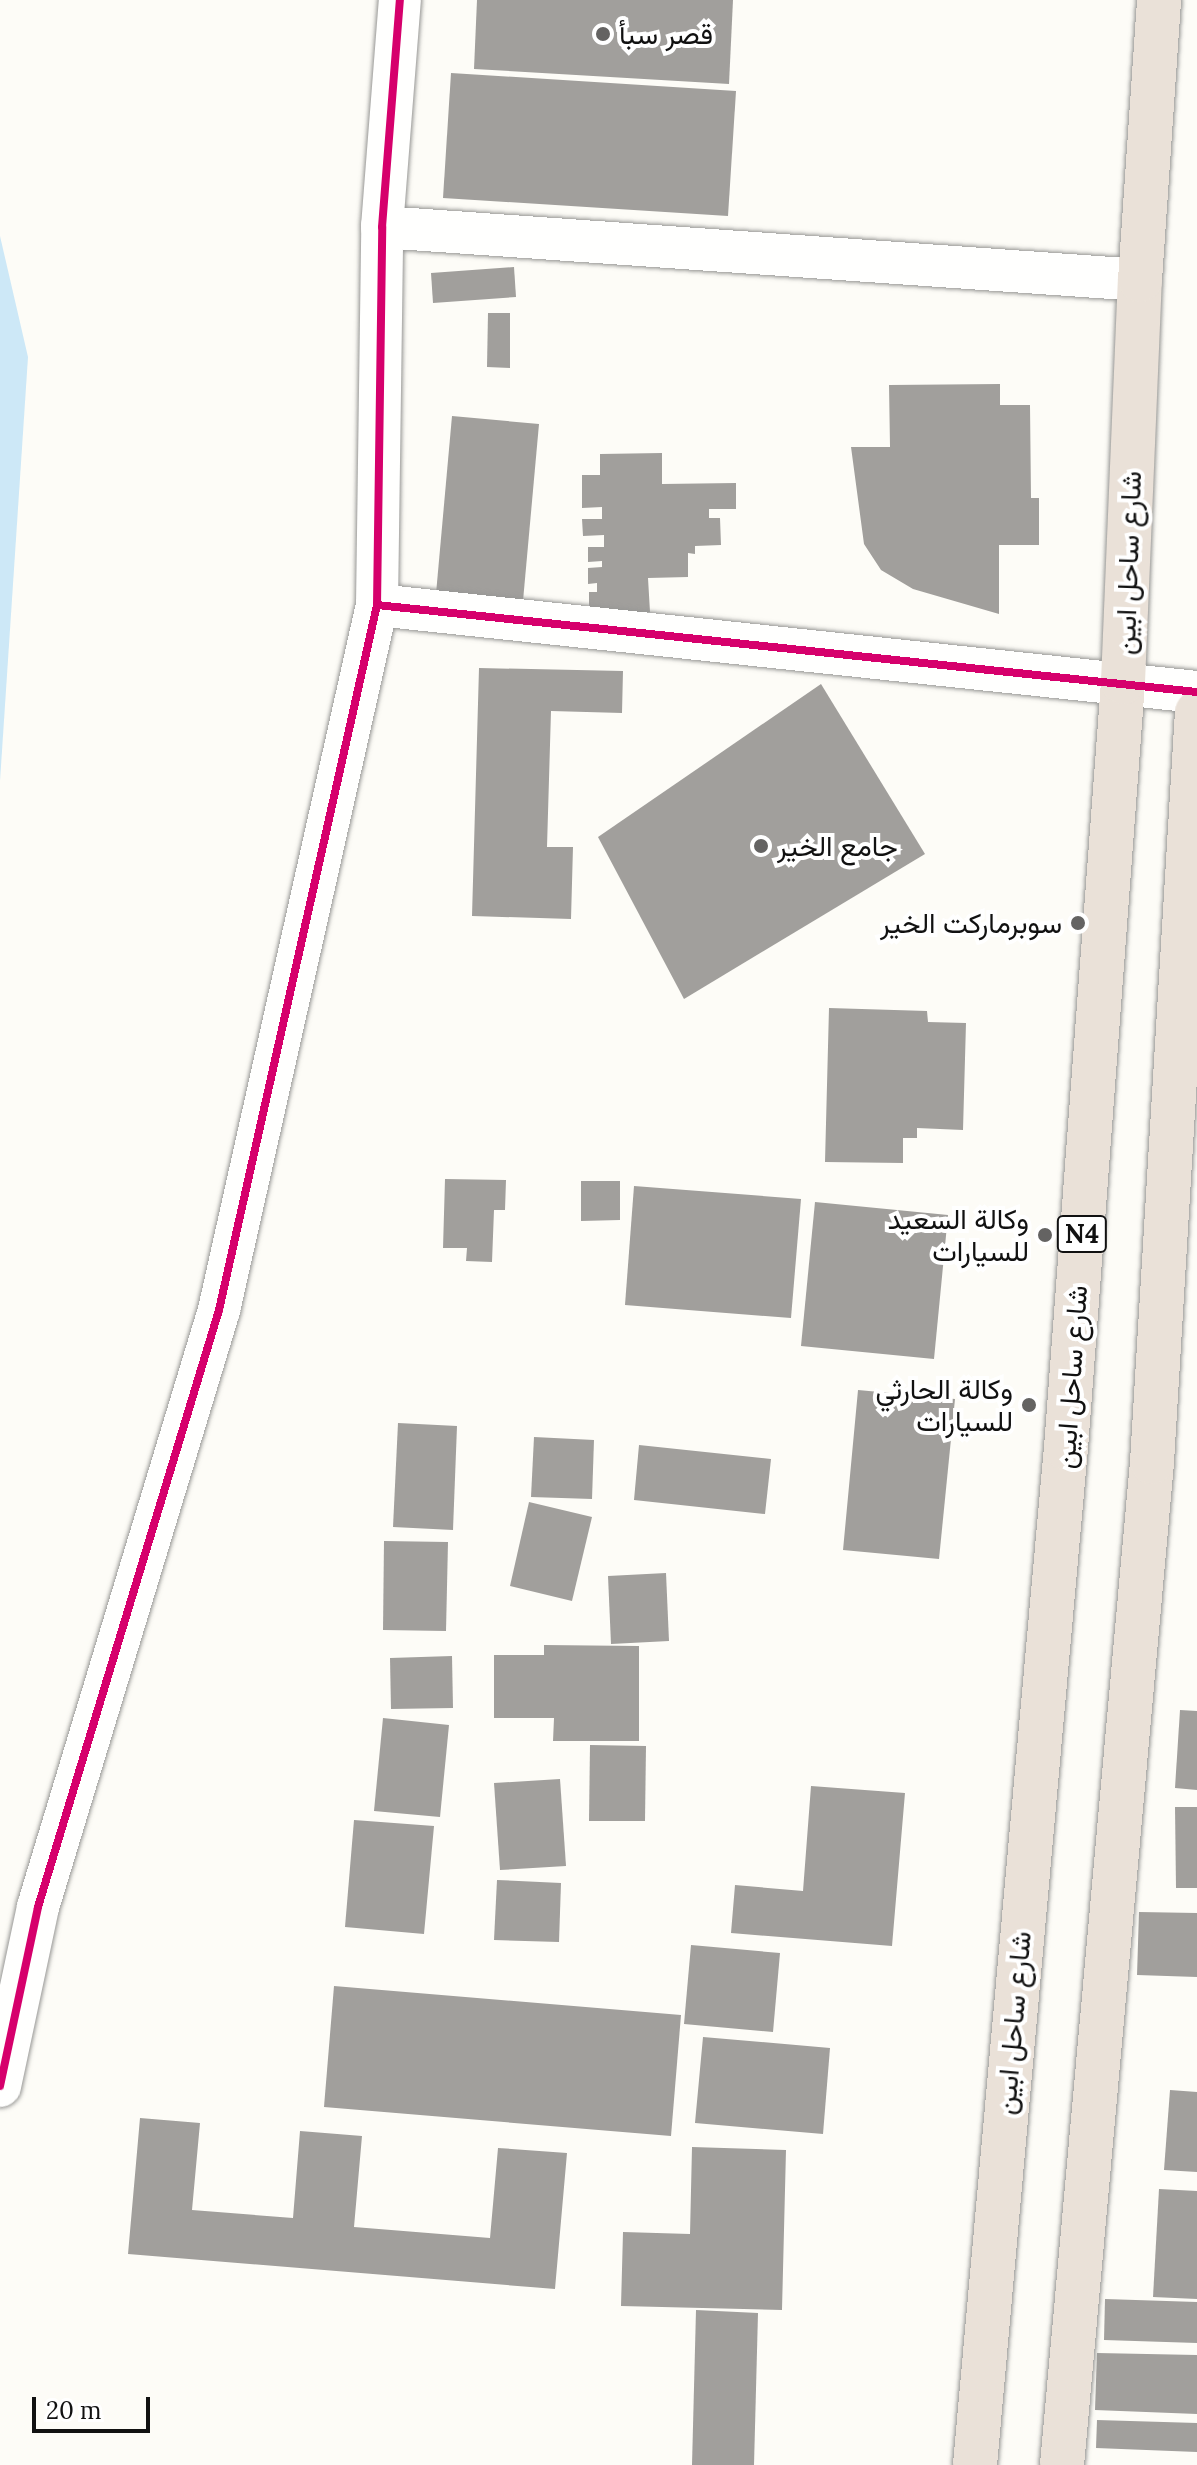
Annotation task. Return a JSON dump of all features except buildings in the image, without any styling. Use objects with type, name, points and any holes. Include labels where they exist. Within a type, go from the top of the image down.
[{"type":"highway","name":"شارع ساحل ابين","points":[[975,2465],[1066,1448],[1123,682],[1140,280],[1159,0]]},
{"type":"highway","points":[[1062,2465],[1152,1462],[1197,712]]},
{"type":"street","points":[[0,2086],[38,1907],[219,1310],[377,605],[382,227],[400,0]]},
{"type":"street","points":[[382,227],[1140,280]]},
{"type":"street","points":[[377,605],[1197,692]]},
{"type":"water","points":[[0,236],[28,357],[0,781]]},
{"type":"cycle path","points":[[0,2086],[38,1907],[219,1310],[377,605],[382,227],[400,0]]},
{"type":"cycle path","points":[[377,605],[1197,692]]},
{"type":"place","name":"قصر سبأ","points":[[603,34]]},
{"type":"place","name":"جامع الخير","points":[[761,846]]},
{"type":"place","name":"سوبرماركت الخير","points":[[1078,923]]},
{"type":"place","name":"وكالة السعيد للسيارات","points":[[1045,1235]]},
{"type":"place","name":"وكالة الحارثي للسيارات","points":[[1029,1405]]}]
